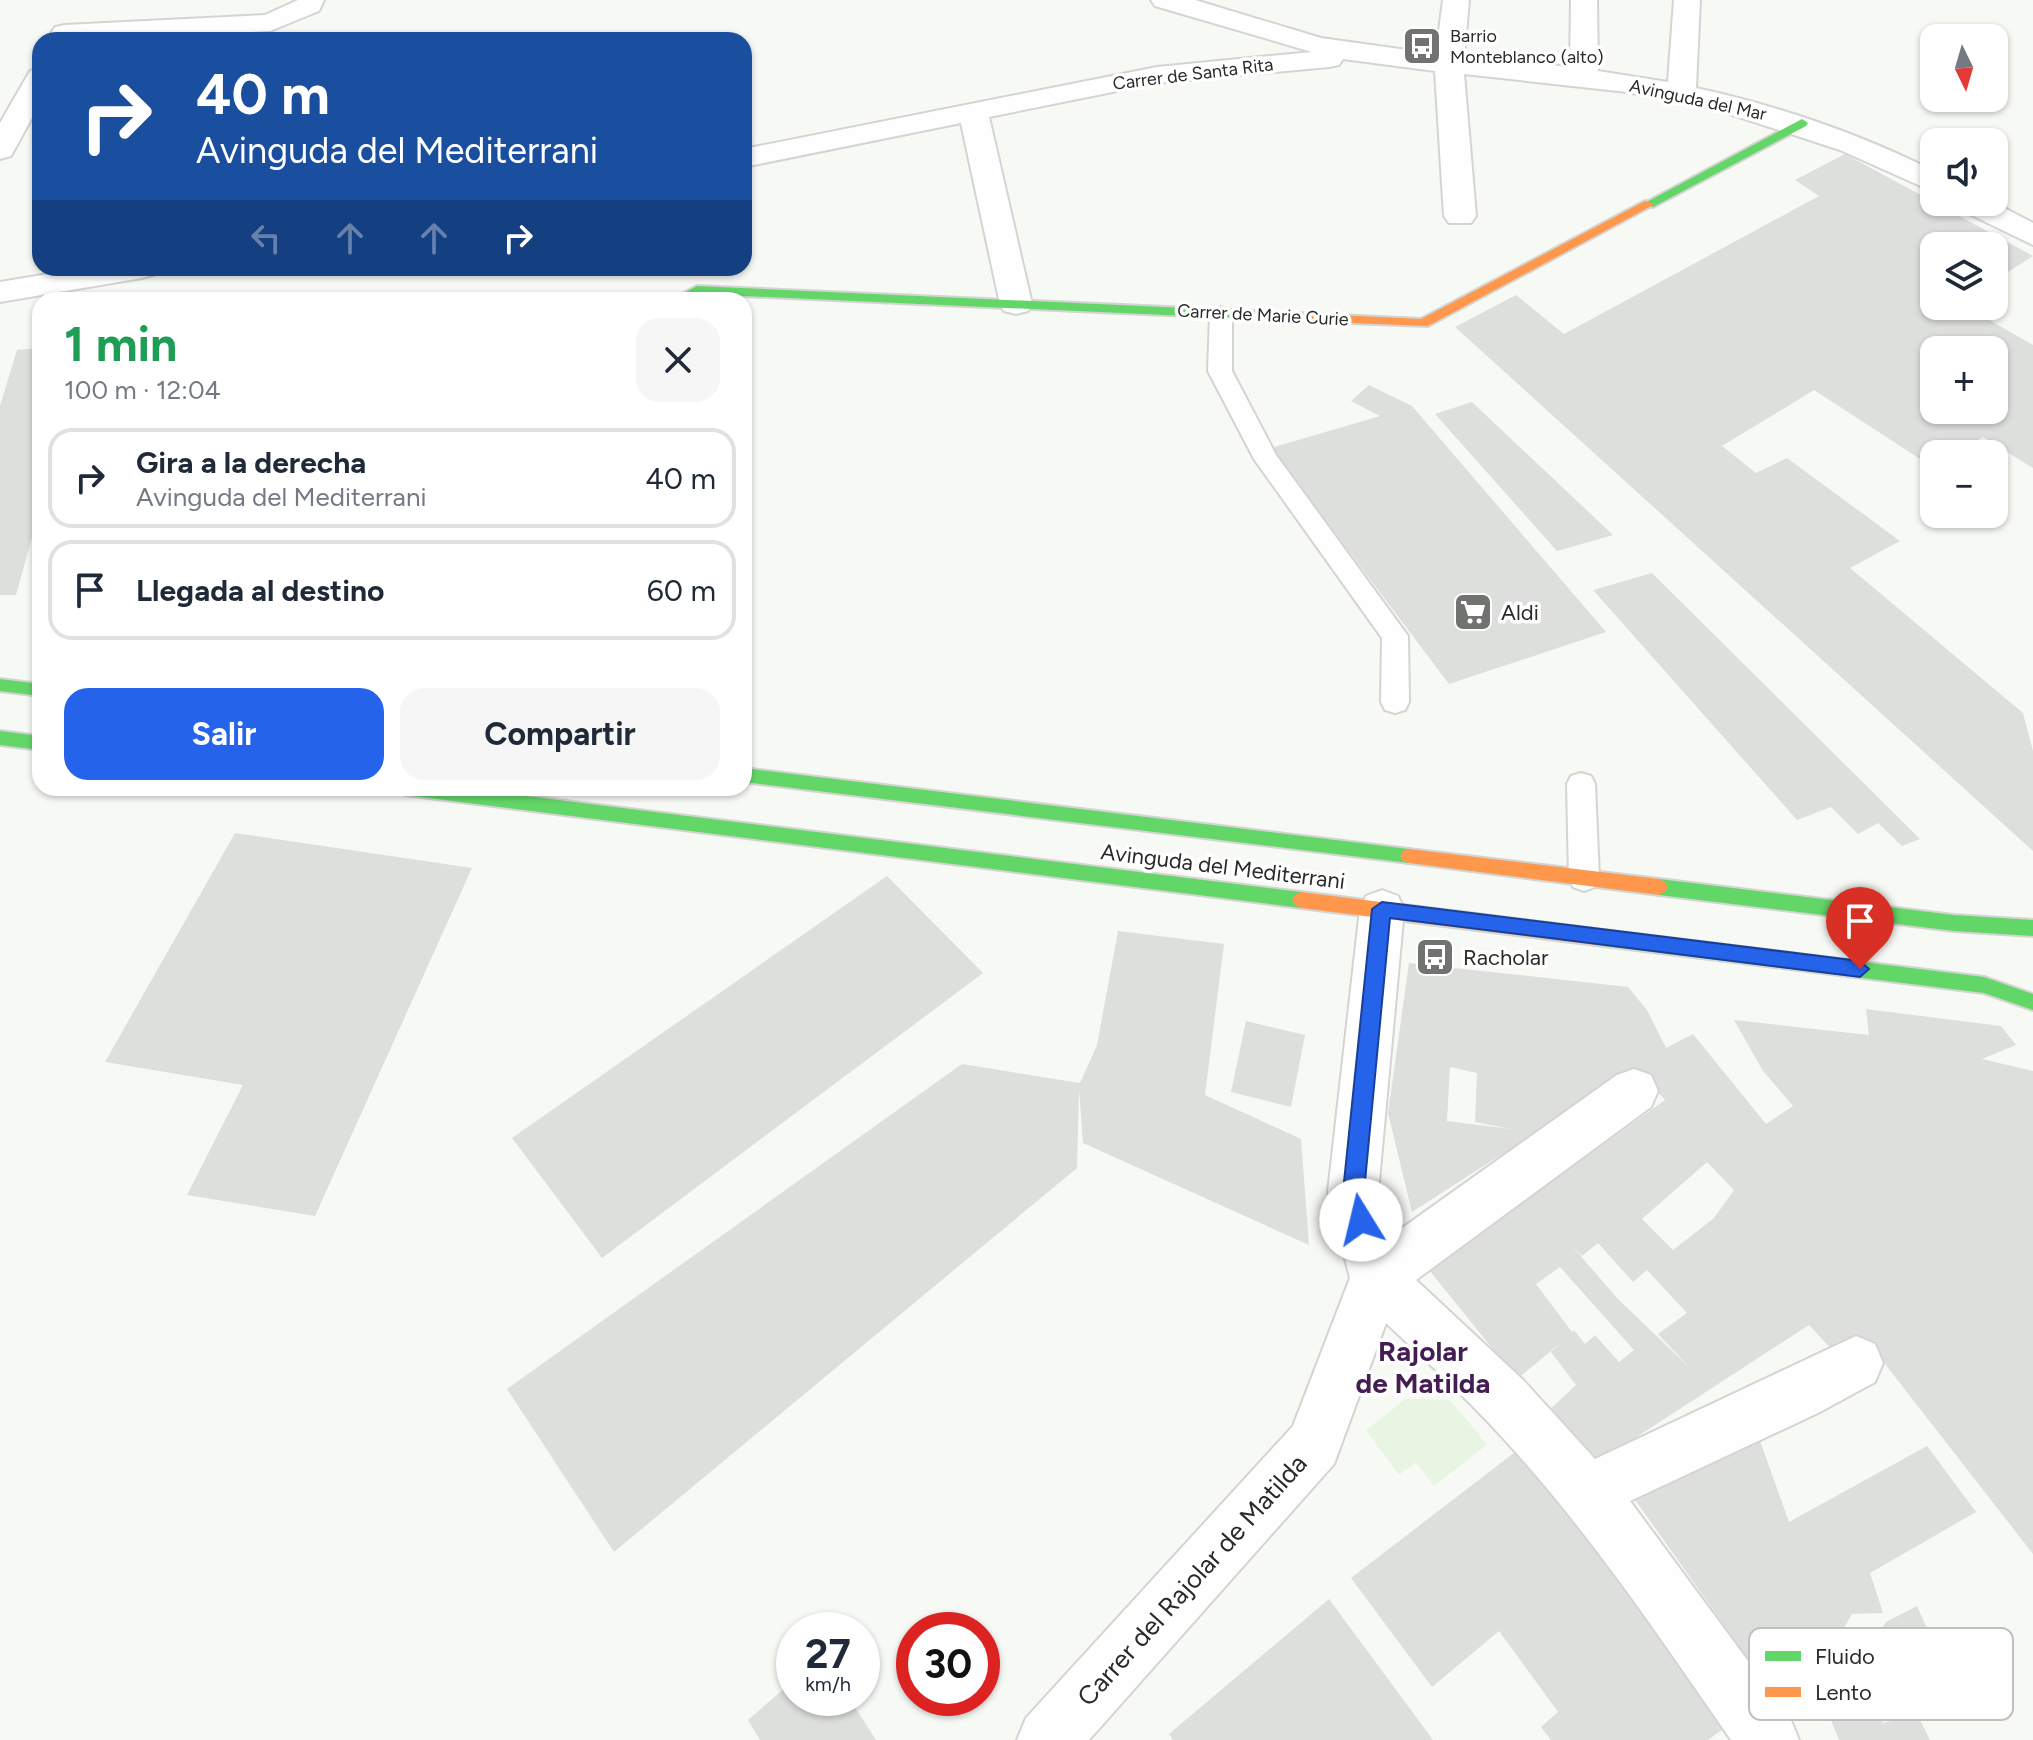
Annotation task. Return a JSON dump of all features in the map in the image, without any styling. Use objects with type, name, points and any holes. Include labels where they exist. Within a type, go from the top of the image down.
[{"type":"main road","name":"Carrer de Marie Curie","points":[[752,292],[1423,323],[1802,123]]},
{"type":"main road","name":"Carrer de Marie Curie","points":[[693,292],[743,292]]},
{"type":"main road","points":[[0,685],[32,689]]},
{"type":"main road","points":[[0,738],[32,742]]},
{"type":"main road","name":"Avinguda del Mediterrani","points":[[752,776],[1954,923],[2033,928]]},
{"type":"main road","name":"Avinguda del Mediterrani","points":[[470,796],[1984,985],[2033,1002]]},
{"type":"street","points":[[63,28],[270,23],[309,5],[311,0]]},
{"type":"street","name":"Avinguda del Mar","points":[[1164,0],[1232,10],[1292,39],[1367,55],[1584,77],[1681,95],[1802,123],[1896,162],[1920,175]]},
{"type":"street","points":[[1456,0],[1449,63],[1460,216]]},
{"type":"street","points":[[1584,0],[1584,77]]},
{"type":"street","points":[[1681,95],[1687,0]]},
{"type":"street","name":"Carrer de Santa Rita","points":[[752,156],[1157,75],[1367,55]]},
{"type":"street","points":[[0,150],[32,92]]},
{"type":"street","points":[[973,110],[1016,304]]},
{"type":"street","points":[[1996,216],[2033,236]]},
{"type":"street","points":[[2,292],[95,276]]},
{"type":"street","points":[[1382,909],[1353,1192],[1376,1278],[1504,1399],[1585,1493],[1648,1572],[1749,1713]]},
{"type":"street","points":[[1376,1278],[1634,1091]]},
{"type":"street","name":"Carrer del Rajolar de Matilda","points":[[1048,1740],[1314,1444],[1376,1278]]},
{"type":"street","points":[[1585,1493],[1799,1394],[1856,1363]]},
{"type":"street","points":[[1754,1720],[1768,1740]]},
{"type":"lane","points":[[1221,314],[1220,371],[1266,459],[1395,636],[1395,702]]},
{"type":"lane","points":[[1581,784],[1584,878]]},
{"type":"green space","points":[[1406,1399],[1450,1400],[1487,1445],[1434,1486],[1416,1462],[1399,1475],[1366,1430]]},
{"type":"building","points":[[1845,154],[1920,195],[1920,216],[1959,216],[1989,232],[1920,232],[1920,320],[1989,320],[2033,345],[2033,468],[2008,452],[2008,440],[1988,440],[1983,437],[1978,440],[1920,440],[1920,459],[1814,390],[1722,446],[1756,473],[1787,458],[1900,541],[1850,568],[2023,713],[2033,751],[2033,851],[1455,327],[1516,295],[1564,334],[1819,196],[1795,180]]},
{"type":"building","points":[[2008,242],[2033,256],[2008,272]]},
{"type":"building","points":[[32,349],[32,538],[16,595],[0,595],[0,406],[17,350]]},
{"type":"building","points":[[1369,385],[1412,406],[1606,632],[1449,684],[1271,448],[1380,416],[1351,401]]},
{"type":"building","points":[[1472,402],[1613,535],[1557,551],[1435,414]]},
{"type":"building","points":[[1652,573],[1920,839],[1902,846],[1878,823],[1858,834],[1831,807],[1797,820],[1593,590]]},
{"type":"building","points":[[235,833],[472,868],[315,1216],[187,1195],[243,1085],[105,1062]]},
{"type":"building","points":[[887,876],[983,973],[602,1258],[512,1138]]},
{"type":"building","points":[[1118,931],[1224,944],[1205,1095],[1301,1139],[1309,1245],[1083,1143],[1079,1089],[1077,1168],[614,1552],[507,1389],[962,1064],[1080,1083],[1097,1045]]},
{"type":"building","points":[[1409,963],[1628,987],[1647,1010],[1666,1048],[1693,1034],[1766,1124],[1793,1106],[1763,1071],[1734,1020],[1869,1035],[1866,1009],[2001,1026],[2016,1045],[1982,1059],[2033,1071],[2033,1554],[1864,1337],[1835,1353],[1809,1325],[1589,1468],[1544,1415],[1576,1385],[1551,1352],[1562,1342],[1517,1379],[1429,1270],[1665,1100],[1636,1068],[1412,1212],[1388,1113]],"holes":[[[1450,1067],[1477,1073],[1475,1122],[1511,1129],[1447,1121]],[[1707,1162],[1734,1190],[1714,1218],[1673,1250],[1642,1219]],[[1598,1243],[1633,1282],[1647,1270],[1687,1313],[1658,1334],[1691,1369],[1617,1298],[1572,1246],[1582,1256]],[[1560,1267],[1634,1350],[1619,1362],[1595,1335],[1585,1344],[1574,1330],[1572,1332],[1536,1284]]]},
{"type":"building","points":[[1246,1021],[1305,1035],[1291,1107],[1231,1092]]},
{"type":"building","points":[[1758,1435],[1789,1522],[1927,1446],[1976,1512],[1870,1573],[1883,1613],[1852,1614],[1844,1628],[1749,1628],[1749,1660],[1628,1490]]},
{"type":"building","points":[[1519,1449],[1600,1547],[1726,1727],[1708,1740],[1551,1740],[1541,1727],[1558,1712],[1499,1631],[1432,1687],[1351,1578]]},
{"type":"building","points":[[1329,1599],[1433,1740],[1173,1740],[1169,1734]]},
{"type":"building","points":[[1917,1606],[1927,1628],[1882,1628],[1886,1622]]},
{"type":"building","points":[[776,1696],[776,1716],[861,1716],[876,1740],[760,1740],[748,1720]]},
{"type":"building","points":[[1831,1720],[1883,1720],[1883,1723],[1920,1720],[1930,1740],[1839,1740]]},
{"type":"traffic: fast","points":[[1649,204],[1802,123]]},
{"type":"traffic: fast","points":[[693,292],[741,292]]},
{"type":"traffic: fast","points":[[752,292],[1297,317]]},
{"type":"traffic: fast","points":[[0,685],[32,689]]},
{"type":"traffic: fast","points":[[0,738],[32,742]]},
{"type":"traffic: fast","points":[[752,776],[1409,856]]},
{"type":"traffic: fast","points":[[469,796],[1301,900]]},
{"type":"traffic: fast","points":[[1659,887],[1954,923],[2033,928]]},
{"type":"traffic: fast","points":[[1604,938],[1984,985],[2033,1002]]},
{"type":"traffic: slow","points":[[1297,317],[1423,323],[1649,204]]},
{"type":"traffic: slow","points":[[1409,856],[1659,887]]},
{"type":"traffic: slow","points":[[1301,900],[1604,938]]},
{"type":"place","name":"Barrio Monteblanco (alto)","points":[[1422,46]]},
{"type":"place","name":"Aldi","points":[[1473,612]]},
{"type":"place","name":"Racholar","points":[[1435,957]]},
{"type":"district","name":"Rajolar de Matilda","points":[[1423,1367]]},
{"type":"route","points":[[1361,1220],[1353,1192],[1382,909],[1860,969]]}]
